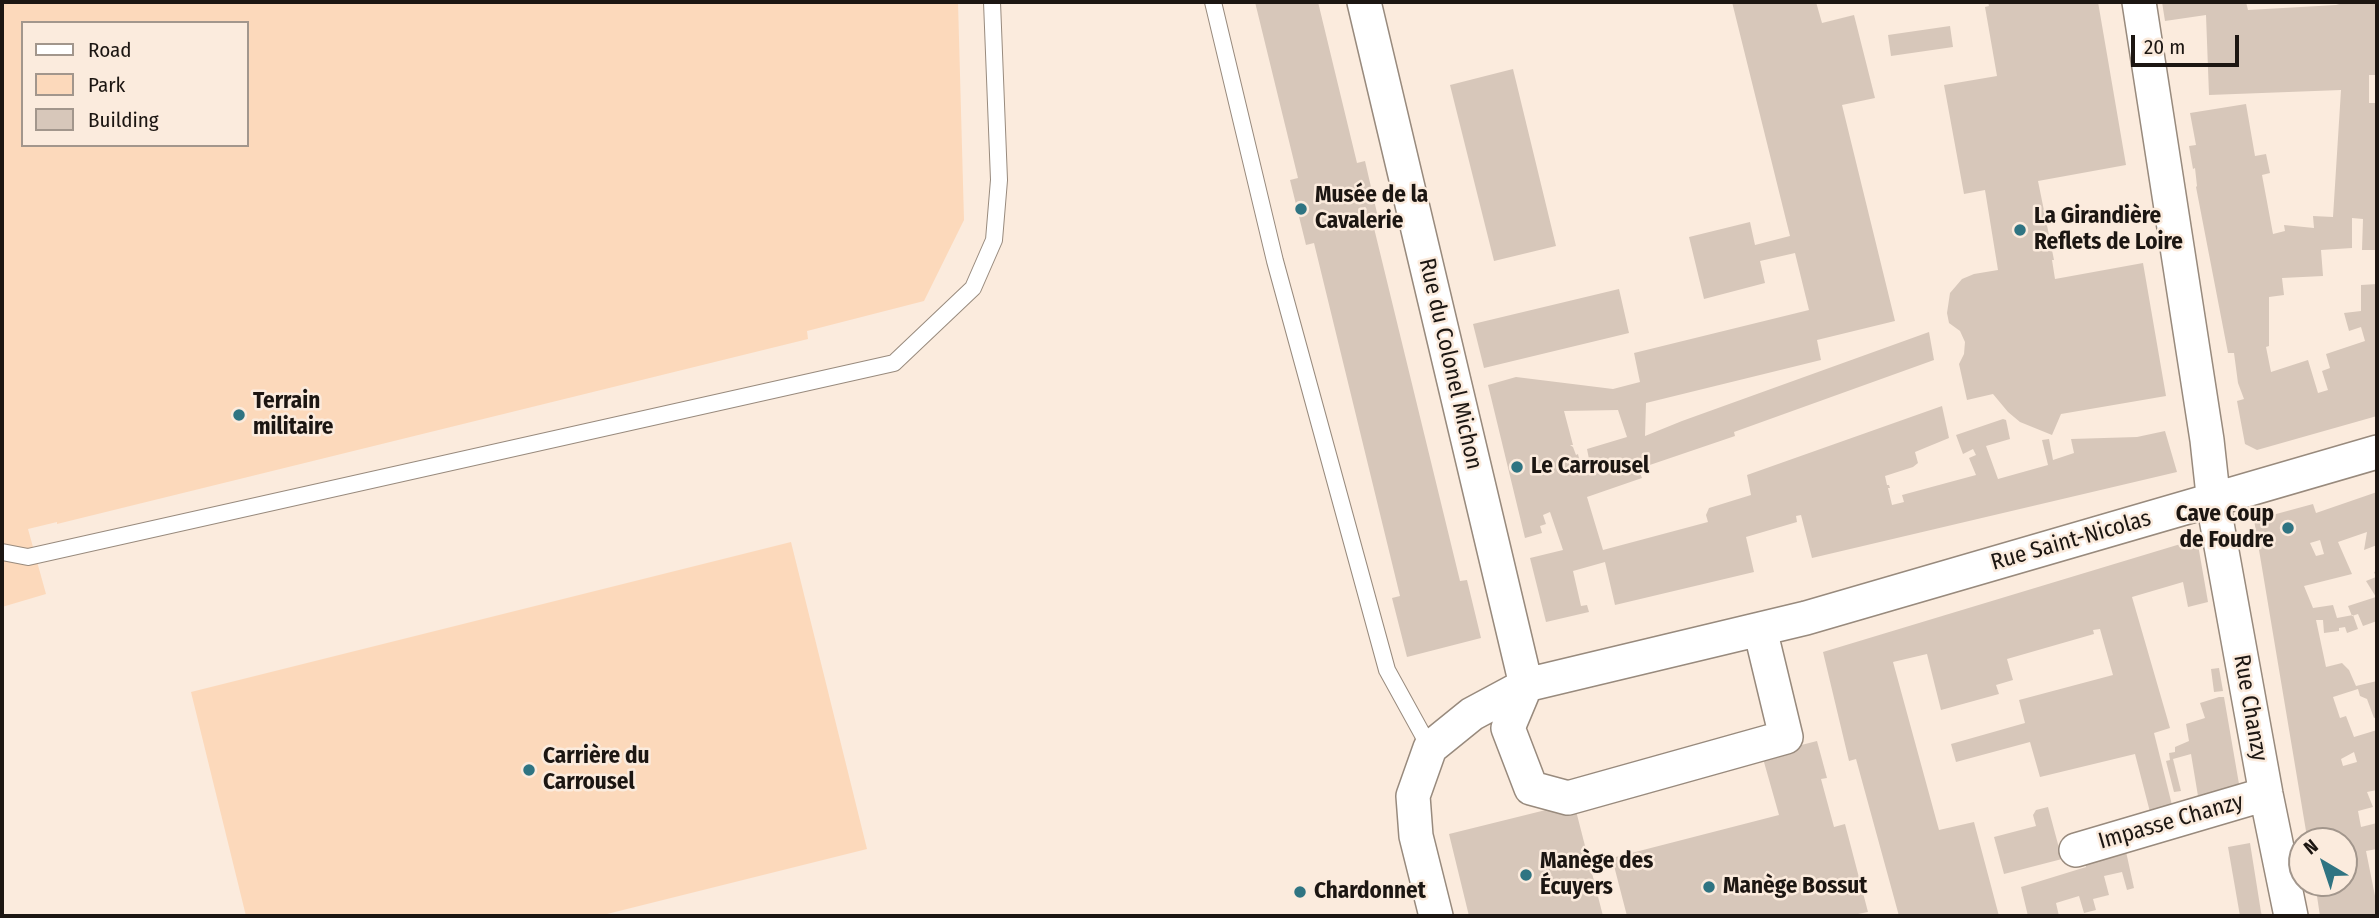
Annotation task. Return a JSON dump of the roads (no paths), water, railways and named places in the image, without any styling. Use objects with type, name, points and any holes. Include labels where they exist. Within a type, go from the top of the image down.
[{"type":"street","name":"Rue du Colonel Michon","points":[[1364,2],[1526,685]]},
{"type":"street","name":"Rue Chanzy","points":[[2139,2],[2207,440],[2213,500],[2291,916]]},
{"type":"street","name":"Rue Saint-Nicolas","points":[[1430,748],[1472,714],[1526,685],[1806,618],[2377,452]]},
{"type":"street","points":[[1526,685],[1508,728],[1531,788],[1568,798],[1786,737],[1760,629]]},
{"type":"street","points":[[1430,748],[1413,796],[1416,836],[1436,916]]},
{"type":"street","name":"Impasse Chanzy","points":[[2076,850],[2266,794]]},
{"type":"lane","points":[[2,552],[29,557],[894,363],[973,288],[994,240],[999,180],[992,2]]},
{"type":"lane","points":[[1213,2],[1275,261],[1387,670],[1430,748]]},
{"type":"place","name":"Musée de la Cavalerie","points":[[1301,209]]},
{"type":"place","name":"La Girandière Reflets de Loire","points":[[2020,230]]},
{"type":"place","name":"Terrain militaire","points":[[239,415]]},
{"type":"place","name":"Le Carrousel","points":[[1517,467]]},
{"type":"place","name":"Cave Coup de Foudre","points":[[2288,528]]},
{"type":"place","name":"Carrière du Carrousel","points":[[529,770]]},
{"type":"place","name":"Manège des Écuyers","points":[[1526,875]]},
{"type":"place","name":"Manège Bossut","points":[[1709,887]]},
{"type":"place","name":"Chardonnet","points":[[1300,892]]}]
